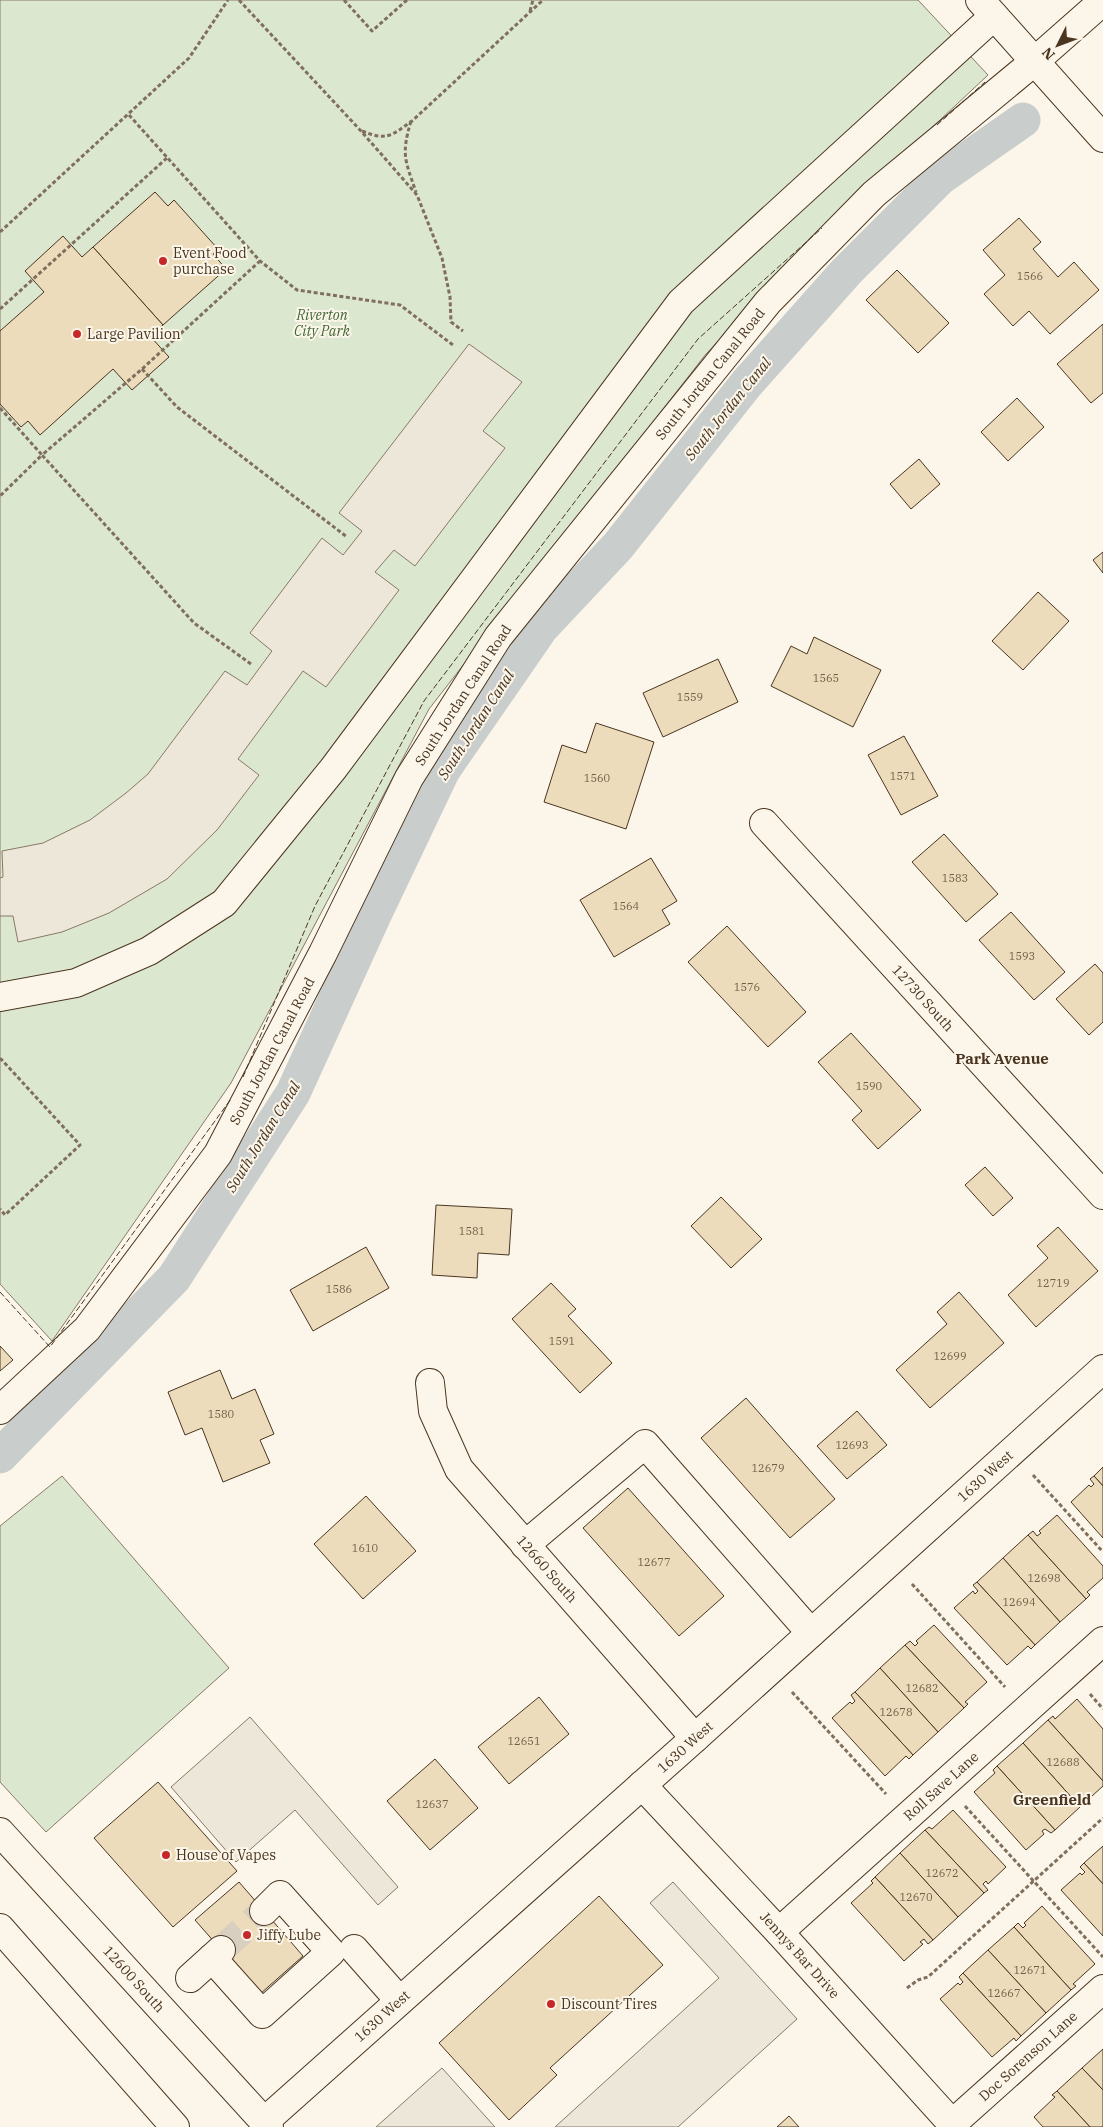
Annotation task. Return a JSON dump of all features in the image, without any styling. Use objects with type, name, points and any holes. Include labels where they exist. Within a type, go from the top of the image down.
[{"type":"street","name":"South Jordan Canal Road","points":[[0,1410],[87,1329],[218,1154],[324,953],[409,778],[498,637],[768,302],[874,194],[1035,61],[1103,1]]},
{"type":"street","points":[[0,997],[76,983],[149,951],[224,903],[333,769],[680,302],[987,8],[1103,138]]},
{"type":"street","name":"12730 South","points":[[764,823],[1103,1195]]},
{"type":"street","name":"1630 West","points":[[267,2125],[400,2000],[696,1738],[1103,1369]]},
{"type":"street","name":"12660 South","points":[[430,1383],[433,1410],[459,1469],[696,1738]]},
{"type":"street","points":[[525,1545],[644,1444],[811,1633]]},
{"type":"street","name":"Roll Save Lane","points":[[779,1932],[1103,1641]]},
{"type":"street","name":"Jennys Bar Drive","points":[[642,1784],[954,2125]]},
{"type":"street","name":"12600 South","points":[[0,1832],[267,2125]]},
{"type":"street","points":[[264,1911],[280,1895],[400,2000]]},
{"type":"street","points":[[0,1928],[175,2127]]},
{"type":"street","points":[[190,1978],[217,1954],[262,2014],[342,1950]]},
{"type":"street","name":"Doc Sorenson Lane","points":[[954,2125],[1103,1989]]},
{"type":"path","points":[[0,232],[189,58],[228,0]]},
{"type":"path","points":[[239,0],[361,131],[417,195]]},
{"type":"path","points":[[344,0],[372,32],[407,0]]},
{"type":"path","points":[[530,12],[533,0]]},
{"type":"path","points":[[361,131],[378,137],[394,135],[412,121],[543,0]]},
{"type":"path","points":[[129,115],[260,261],[297,290],[400,304],[453,345]]},
{"type":"path","points":[[412,121],[406,140],[404,160],[442,258],[450,297],[451,322],[463,331]]},
{"type":"path","points":[[0,309],[168,157]]},
{"type":"path","points":[[0,496],[42,455],[142,369],[260,261]]},
{"type":"path","points":[[142,369],[177,408],[346,537]]},
{"type":"path","points":[[0,408],[194,624],[250,664]]},
{"type":"path","points":[[0,1060],[2,1059],[80,1146],[5,1215],[0,1209]]},
{"type":"path","points":[[1033,1474],[1103,1552]]},
{"type":"path","points":[[912,1584],[1007,1690]]},
{"type":"path","points":[[1084,1687],[1103,1709]]},
{"type":"path","points":[[792,1692],[888,1798]]},
{"type":"path","points":[[960,1800],[1103,1957]]},
{"type":"path","points":[[907,1988],[918,1980],[928,1977],[1103,1818]]},
{"type":"green space","name":"Riverton City Park","points":[[0,0],[918,0],[988,75],[846,208],[706,354],[429,709],[231,1083],[52,1341],[0,1284]]},
{"type":"green space","points":[[62,1476],[229,1668],[46,1832],[0,1782],[0,1526]]},
{"type":"shaded area","points":[[469,344],[522,382],[483,431],[505,448],[415,566],[394,550],[375,572],[399,590],[326,687],[303,671],[238,759],[259,775],[217,830],[167,879],[109,913],[62,932],[18,942],[13,916],[0,916],[0,878],[3,877],[2,851],[43,843],[90,820],[126,793],[148,774],[225,671],[247,685],[272,651],[250,633],[322,538],[343,555],[362,531],[339,513]]},
{"type":"shaded area","points":[[250,1717],[398,1887],[378,1905],[295,1810],[236,1862],[171,1787]]},
{"type":"shaded area","points":[[673,1882],[797,2019],[678,2127],[555,2127],[719,1978],[650,1903]]},
{"type":"shaded area","points":[[442,2068],[495,2127],[376,2127]]},
{"type":"building","name":"Event Food purchase","points":[[155,192],[168,206],[174,200],[218,249],[213,254],[226,269],[163,325],[93,247]]},
{"type":"building","points":[[1019,218],[1041,242],[1033,249],[1058,277],[1074,262],[1099,290],[1050,334],[1029,311],[1013,326],[984,294],[1005,275],[983,250]]},
{"type":"building","name":"Large Pavilion","points":[[63,236],[82,257],[93,247],[163,325],[150,336],[169,357],[132,390],[113,369],[40,435],[28,421],[21,427],[0,404],[0,331],[44,292],[25,271]]},
{"type":"building","points":[[897,270],[949,323],[918,353],[866,300]]},
{"type":"building","points":[[1103,324],[1103,393],[1091,403],[1057,364]]},
{"type":"building","points":[[1017,398],[1044,427],[1008,461],[981,432]]},
{"type":"building","points":[[919,459],[940,484],[911,509],[890,484]]},
{"type":"building","points":[[1103,552],[1103,573],[1093,560]]},
{"type":"building","points":[[1038,592],[1069,621],[1023,670],[992,641]]},
{"type":"building","points":[[814,637],[881,670],[853,727],[771,686],[791,646],[807,654]]},
{"type":"building","points":[[718,659],[738,702],[663,737],[643,693]]},
{"type":"building","points":[[596,723],[654,742],[626,829],[544,802],[562,745],[586,753]]},
{"type":"building","points":[[904,736],[938,796],[901,815],[868,755]]},
{"type":"building","points":[[944,834],[998,894],[966,922],[912,862]]},
{"type":"building","points":[[651,858],[677,901],[662,910],[670,924],[614,957],[580,900]]},
{"type":"building","points":[[1011,912],[1065,972],[1034,1000],[979,940]]},
{"type":"building","points":[[727,926],[806,1012],[768,1047],[688,962]]},
{"type":"building","points":[[1095,964],[1103,973],[1103,1022],[1089,1035],[1056,999]]},
{"type":"building","points":[[851,1033],[921,1110],[878,1149],[852,1120],[862,1111],[818,1062]]},
{"type":"building","points":[[985,1167],[1013,1198],[993,1216],[965,1185]]},
{"type":"building","points":[[721,1197],[762,1239],[731,1268],[691,1226]]},
{"type":"building","points":[[436,1205],[512,1209],[509,1255],[478,1253],[477,1278],[432,1275]]},
{"type":"building","points":[[1058,1227],[1098,1271],[1036,1327],[1008,1295],[1048,1258],[1037,1246]]},
{"type":"building","points":[[366,1247],[389,1288],[313,1331],[290,1290]]},
{"type":"building","points":[[551,1283],[576,1309],[568,1316],[612,1363],[580,1393],[512,1319]]},
{"type":"building","points":[[959,1292],[1004,1343],[930,1408],[896,1370],[947,1324],[937,1312]]},
{"type":"building","points":[[0,1346],[13,1360],[0,1371]]},
{"type":"building","points":[[220,1370],[232,1399],[255,1389],[274,1434],[260,1440],[270,1463],[223,1482],[202,1428],[185,1435],[168,1392]]},
{"type":"building","points":[[746,1398],[835,1499],[790,1538],[701,1438]]},
{"type":"building","points":[[857,1411],[887,1445],[847,1479],[817,1446]]},
{"type":"building","points":[[1103,1467],[1103,1486],[1094,1476]]},
{"type":"building","points":[[1094,1476],[1103,1486],[1103,1538],[1071,1502],[1089,1485],[1091,1487],[1094,1484],[1090,1479]]},
{"type":"building","points":[[628,1488],[724,1596],[679,1636],[583,1528]]},
{"type":"building","points":[[366,1496],[416,1551],[363,1599],[314,1544]]},
{"type":"building","points":[[1057,1515],[1103,1566],[1103,1578],[1087,1592],[1090,1595],[1086,1599],[1028,1535],[1033,1531],[1037,1536],[1041,1533],[1039,1531]]},
{"type":"building","points":[[1028,1535],[1086,1599],[1060,1622],[1003,1558]]},
{"type":"building","points":[[1003,1558],[1060,1622],[1035,1645],[977,1582]]},
{"type":"building","points":[[977,1582],[1035,1645],[1031,1649],[1028,1646],[1007,1665],[954,1608],[973,1591],[975,1594],[978,1591],[973,1585]]},
{"type":"building","points":[[934,1625],[987,1682],[965,1702],[968,1704],[964,1708],[905,1645],[910,1641],[915,1646],[918,1643],[916,1641]]},
{"type":"building","points":[[905,1645],[964,1708],[938,1732],[880,1668]]},
{"type":"building","points":[[880,1668],[938,1732],[913,1755],[855,1692]]},
{"type":"building","points":[[855,1692],[913,1755],[909,1759],[906,1756],[885,1776],[832,1718],[850,1702],[852,1704],[855,1701],[851,1695]]},
{"type":"building","points":[[539,1697],[569,1734],[509,1784],[478,1747]]},
{"type":"building","points":[[1077,1699],[1103,1729],[1103,1781],[1048,1720],[1053,1716],[1055,1719]]},
{"type":"building","points":[[1048,1720],[1103,1781],[1103,1786],[1080,1807],[1023,1743]]},
{"type":"building","points":[[1023,1743],[1080,1807],[1055,1830],[997,1766]]},
{"type":"building","points":[[435,1759],[478,1808],[430,1850],[387,1801]]},
{"type":"building","points":[[997,1766],[1055,1830],[1051,1833],[1045,1829],[1042,1831],[1044,1834],[1026,1850],[974,1792],[995,1773],[993,1770]]},
{"type":"building","name":"House of Vapes","points":[[158,1782],[237,1871],[173,1927],[94,1838]]},
{"type":"building","points":[[953,1810],[1006,1867],[988,1884],[986,1881],[983,1884],[988,1890],[984,1893],[925,1830],[929,1827],[932,1829]]},
{"type":"building","points":[[925,1830],[984,1893],[958,1917],[900,1853]]},
{"type":"building","points":[[1103,1846],[1103,1884],[1084,1863]]},
{"type":"building","points":[[900,1853],[958,1917],[933,1940],[875,1877]]},
{"type":"building","points":[[1084,1863],[1103,1884],[1103,1936],[1061,1890],[1080,1873],[1082,1875],[1085,1872],[1080,1867]]},
{"type":"building","points":[[875,1877],[933,1940],[928,1944],[924,1939],[920,1942],[923,1944],[904,1961],[851,1903],[873,1883],[871,1881]]},
{"type":"building","name":"Jiffy Lube","points":[[239,1882],[303,1956],[260,1994],[195,1920]]},
{"type":"building","name":"Discount Tires","points":[[599,1896],[663,1965],[550,2068],[557,2075],[509,2120],[439,2043]]},
{"type":"building","points":[[1042,1906],[1095,1964],[1073,1984],[1076,1986],[1071,1990],[1014,1927],[1018,1923],[1023,1928],[1026,1925],[1024,1923]]},
{"type":"building","points":[[1014,1927],[1071,1990],[1046,2013],[988,1950]]},
{"type":"building","points":[[988,1950],[1046,2013],[1021,2036],[963,1973]]},
{"type":"building","points":[[963,1973],[1021,2036],[1016,2041],[1014,2038],[992,2057],[940,1999],[958,1983],[960,1985],[963,1982],[959,1977]]},
{"type":"building","points":[[1103,2049],[1103,2090],[1082,2068]]},
{"type":"building","points":[[1082,2068],[1103,2090],[1103,2127],[1090,2127],[1057,2091]]},
{"type":"building","points":[[1057,2091],[1090,2127],[1043,2127],[1034,2117],[1055,2097],[1052,2095]]},
{"type":"building","points":[[789,2116],[799,2127],[777,2127]]},
{"type":"waterway","name":"South Jordan Canal","points":[[0,1456],[174,1278],[293,1093],[374,915],[443,770],[541,628],[618,546],[747,383],[846,272],[940,178],[1023,120]]},
{"type":"tunnel","points":[[221,1950],[264,1911]]},
{"type":"fence","points":[[937,125],[985,82]]},
{"type":"fence","points":[[243,1077],[315,906],[424,701],[698,339],[822,228]]},
{"type":"fence","points":[[0,1292],[50,1347],[231,1099]]},
{"type":"place","name":"Event Food purchase","points":[[163,261]]},
{"type":"place","name":"Large Pavilion","points":[[77,334]]},
{"type":"place","name":"House of Vapes","points":[[166,1855]]},
{"type":"place","name":"Jiffy Lube","points":[[247,1935]]},
{"type":"place","name":"Discount Tires","points":[[551,2004]]},
{"type":"district","name":"Park Avenue","points":[[1002,1059]]},
{"type":"district","name":"Greenfield","points":[[1052,1800]]}]
